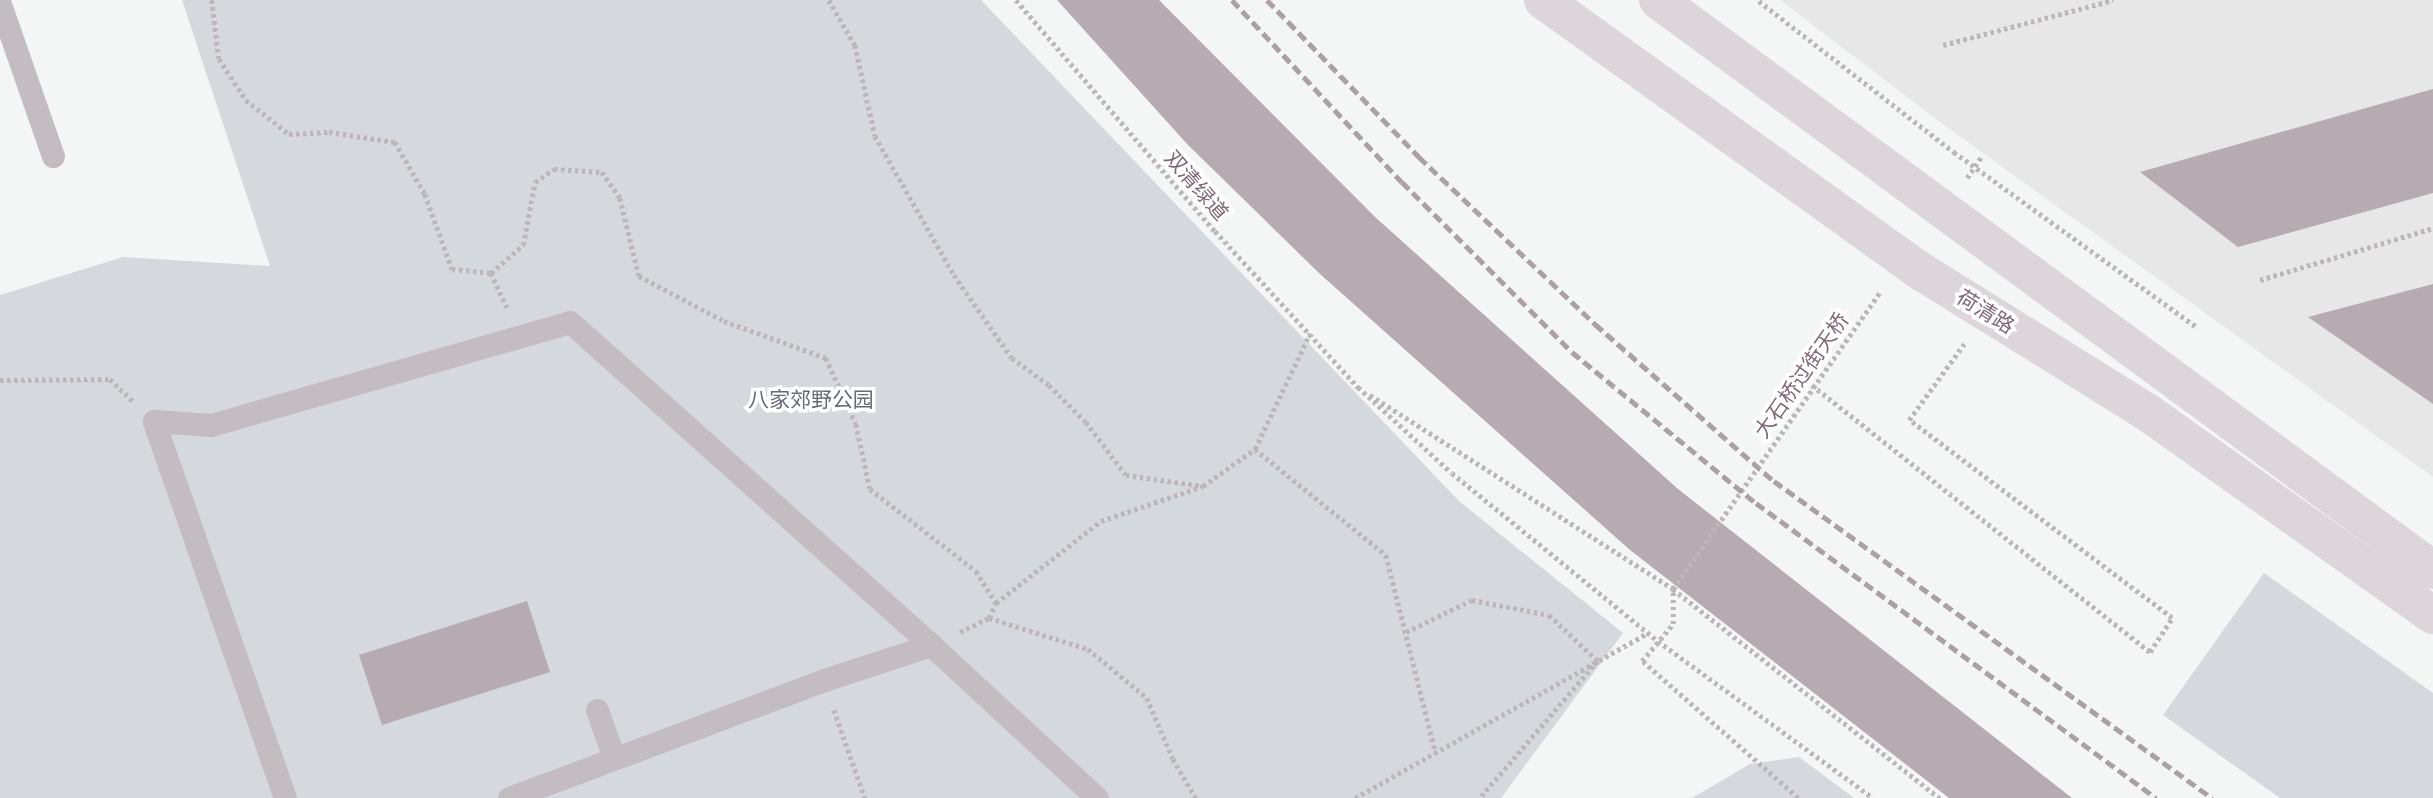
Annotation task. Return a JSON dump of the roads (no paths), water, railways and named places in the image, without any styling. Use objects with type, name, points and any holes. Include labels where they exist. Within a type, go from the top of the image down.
[{"type":"main road","name":"荷清路","points":[[1543,0],[1922,272],[2147,412],[2433,615]]},
{"type":"main road","points":[[1658,0],[2433,570]]},
{"type":"lane","points":[[0,4],[52,156]]},
{"type":"lane","points":[[285,798],[154,421],[211,425],[570,321],[1097,798]]},
{"type":"lane","points":[[509,798],[824,680],[931,645]]},
{"type":"lane","points":[[597,710],[614,758]]},
{"type":"railway","points":[[1232,0],[1402,182],[1572,352],[1756,503],[2156,798]]},
{"type":"railway","points":[[1267,0],[1419,157],[1595,324],[1774,481],[2212,798]]},
{"type":"park label","name":"八家郊野公园","points":[[811,399]]}]
